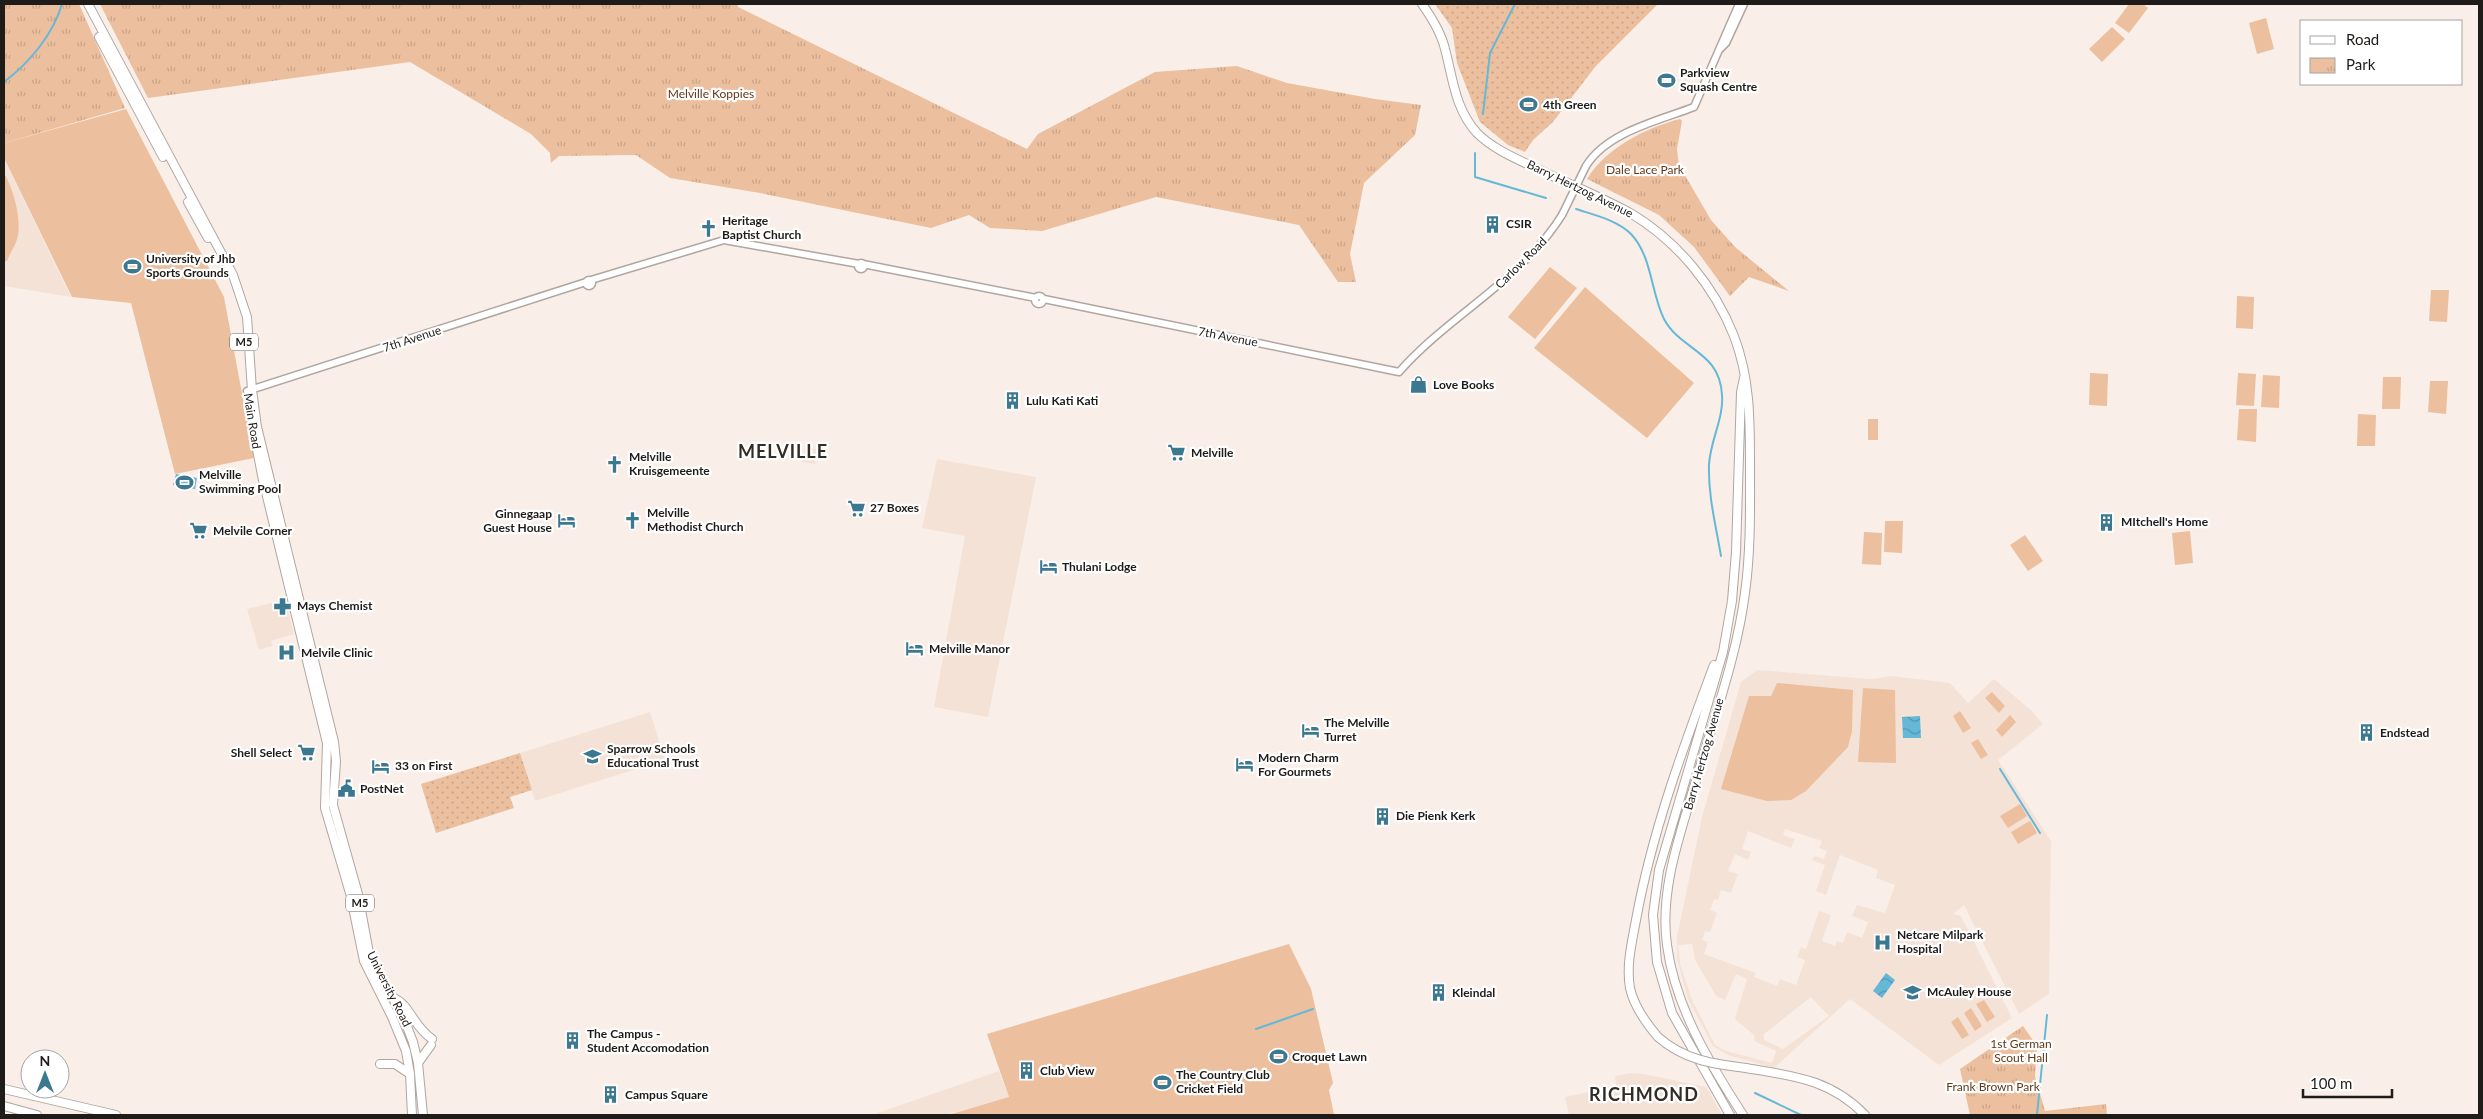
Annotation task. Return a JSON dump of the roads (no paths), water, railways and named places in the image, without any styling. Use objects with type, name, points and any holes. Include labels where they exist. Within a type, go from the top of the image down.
[{"type":"main road","name":"M5","points":[[82,4],[141,109]]},
{"type":"main road","name":"M5","points":[[88,4],[141,109]]},
{"type":"main road","name":"Barry Hertzog Avenue","points":[[1422,4],[1439,31],[1455,95],[1475,131],[1511,156],[1623,209],[1648,225],[1669,242],[1701,276],[1716,299],[1733,334],[1748,392],[1750,451],[1748,558],[1745,594],[1730,663],[1670,878],[1666,928],[1671,969],[1686,1014],[1743,1115]]},
{"type":"main road","name":"Main Road","points":[[141,109],[215,250],[233,288],[242,319],[250,419],[327,744],[329,806]]},
{"type":"main road","name":"Barry Hertzog Avenue","points":[[1730,1115],[1672,1013],[1657,962],[1653,915],[1659,870],[1726,637],[1734,581],[1741,392],[1744,376]]},
{"type":"main road","points":[[1726,637],[1713,667],[1656,830],[1633,937],[1629,967],[1631,989],[1640,1013],[1658,1037],[1677,1052],[1692,1058],[1814,1082],[1834,1091],[1854,1105],[1864,1115]]},
{"type":"main road","name":"University Road","points":[[329,806],[358,894],[368,948],[378,972],[409,1028],[418,1063],[423,1115]]},
{"type":"main road","name":"University Road","points":[[329,806],[352,901],[364,962],[400,1036],[410,1074]]},
{"type":"main road","points":[[392,997],[402,1002],[416,1025],[432,1042],[418,1063]]},
{"type":"main road","points":[[380,1064],[396,1064],[410,1074]]},
{"type":"main road","name":"M5","points":[[410,1074],[412,1114]]},
{"type":"main road","points":[[4,1089],[116,1115]]},
{"type":"main road","points":[[4,1106],[18,1112],[37,1115]]},
{"type":"street","points":[[1719,50],[1739,4]]},
{"type":"street","points":[[1719,50],[1726,43],[1744,4]]},
{"type":"street","name":"Carlow Road","points":[[1399,372],[1525,262],[1545,240],[1562,215],[1586,166],[1598,151],[1616,138],[1694,107],[1719,50]]},
{"type":"street","name":"7th Avenue","points":[[249,390],[724,240],[1036,300],[1038,304],[1043,301],[1056,303],[1399,372]]},
{"type":"water","name":"Melville Swimming Pool","points":[[176,474],[197,478],[195,489],[173,485]]},
{"type":"water","points":[[1920,716],[1921,738],[1903,738],[1902,717]]},
{"type":"water","points":[[1886,973],[1895,980],[1882,998],[1873,991]]},
{"type":"waterway","points":[[4,82],[39,47],[53,27],[62,4]]},
{"type":"waterway","points":[[1483,114],[1490,53],[1515,4]]},
{"type":"waterway","points":[[1475,153],[1475,177],[1546,198]]},
{"type":"waterway","points":[[1576,209],[1619,225],[1631,234],[1643,253],[1664,319],[1671,330],[1707,360],[1720,380],[1722,404],[1710,456],[1709,477],[1721,556]]},
{"type":"waterway","points":[[2000,769],[2040,833]]},
{"type":"waterway","points":[[1256,1029],[1313,1009]]},
{"type":"waterway","points":[[2037,1115],[2047,1015]]},
{"type":"waterway","points":[[1755,1093],[1801,1115]]},
{"type":"place","name":"Parkview Squash Centre","points":[[1666,80]]},
{"type":"place","name":"4th Green","points":[[1529,105]]},
{"type":"place","name":"CSIR","points":[[1492,224]]},
{"type":"place","name":"Heritage Baptist Church","points":[[708,228]]},
{"type":"place","name":"University of Jhb Sports Grounds","points":[[132,266]]},
{"type":"place","name":"Love Books","points":[[1419,385]]},
{"type":"place","name":"Lulu Kati Kati","points":[[1012,401]]},
{"type":"place","name":"Melville","points":[[1177,453]]},
{"type":"place","name":"Melville Kruisgemeente","points":[[615,464]]},
{"type":"place","name":"Melville Swimming Pool","points":[[185,482]]},
{"type":"place","name":"27 Boxes","points":[[856,508]]},
{"type":"place","name":"Melville Methodist Church","points":[[633,520]]},
{"type":"place","name":"Ginnegaap Guest House","points":[[566,521]]},
{"type":"place","name":"MItchell's Home","points":[[2107,522]]},
{"type":"place","name":"Melvile Corner","points":[[199,531]]},
{"type":"place","name":"Thulani Lodge","points":[[1048,567]]},
{"type":"place","name":"Mays Chemist","points":[[283,606]]},
{"type":"place","name":"Melville Manor","points":[[915,649]]},
{"type":"place","name":"Melvile Clinic","points":[[287,653]]},
{"type":"place","name":"The Melville Turret","points":[[1310,730]]},
{"type":"place","name":"Endstead","points":[[2366,733]]},
{"type":"place","name":"Shell Select","points":[[306,753]]},
{"type":"place","name":"Sparrow Schools Educational Trust","points":[[593,756]]},
{"type":"place","name":"Modern Charm For Gourmets","points":[[1244,765]]},
{"type":"place","name":"33 on First","points":[[381,766]]},
{"type":"place","name":"PostNet","points":[[346,789]]},
{"type":"place","name":"Die Pienk Kerk","points":[[1382,816]]},
{"type":"place","name":"Netcare Milpark Hospital","points":[[1883,942]]},
{"type":"place","name":"McAuley House","points":[[1913,992]]},
{"type":"place","name":"Kleindal","points":[[1438,993]]},
{"type":"place","name":"The Campus - Student Accomodation","points":[[573,1041]]},
{"type":"place","name":"Croquet Lawn","points":[[1278,1057]]},
{"type":"place","name":"Club View","points":[[1026,1071]]},
{"type":"place","name":"The Country Club Cricket Field","points":[[1162,1082]]},
{"type":"place","name":"Campus Square","points":[[611,1095]]},
{"type":"district","name":"MELVILLE","points":[[783,452]]},
{"type":"district","name":"RICHMOND","points":[[1644,1095]]},
{"type":"park label","name":"Melville Koppies","points":[[711,94]]},
{"type":"park label","name":"Dale Lace Park","points":[[1645,170]]},
{"type":"park label","name":"1st German Scout Hall","points":[[2021,1051]]},
{"type":"park label","name":"Frank Brown Park","points":[[1993,1087]]}]
